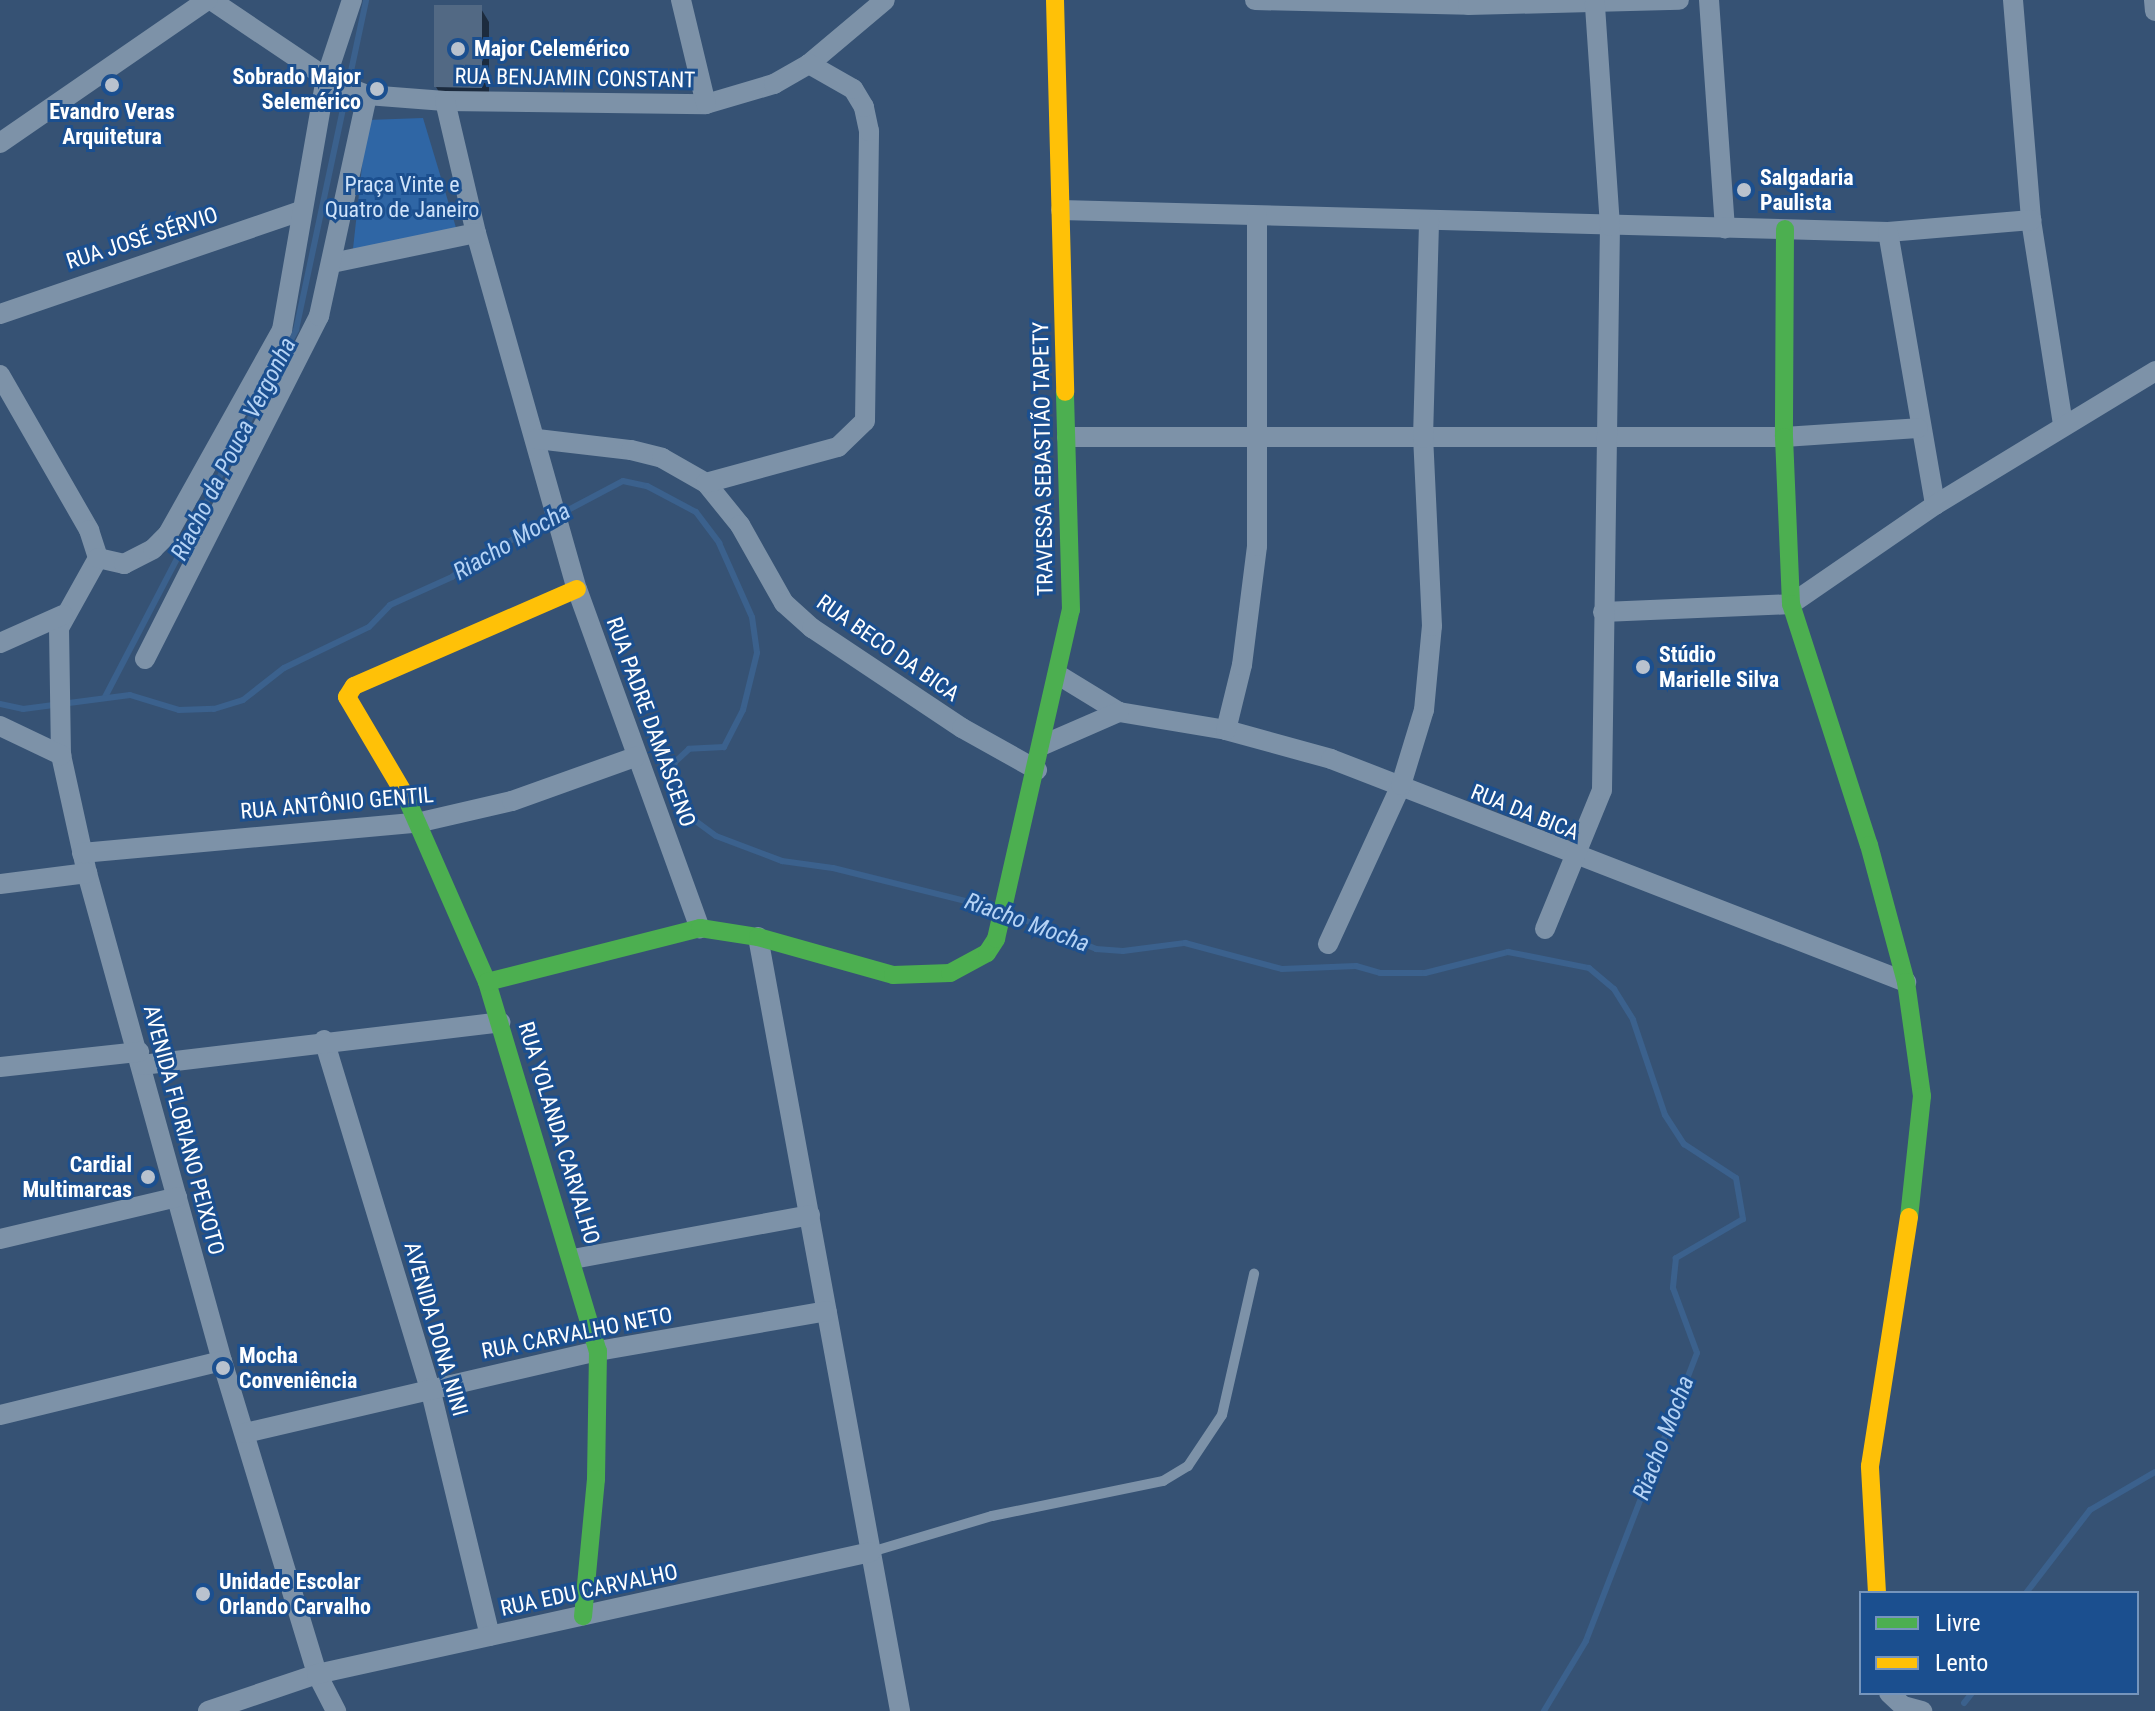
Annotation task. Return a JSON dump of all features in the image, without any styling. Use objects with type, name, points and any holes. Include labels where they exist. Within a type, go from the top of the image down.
[{"type":"street","name":"RUA BENJAMIN CONSTANT","points":[[209,0],[328,79],[362,93],[445,101],[706,104],[751,95],[809,64],[885,0]]},
{"type":"street","points":[[0,143],[209,0]]},
{"type":"street","points":[[0,375],[89,530],[98,558],[124,564],[168,534],[282,330],[292,290],[300,211],[328,79],[352,0]]},
{"type":"street","points":[[681,0],[706,104]]},
{"type":"street","name":"TRAVESSA SEBASTIÃO TAPETY","points":[[758,937],[893,975],[950,973],[987,953],[1004,916],[1060,676],[1071,610],[1055,0]]},
{"type":"street","points":[[1255,0],[1595,4],[1679,0]]},
{"type":"street","points":[[1709,0],[1725,228]]},
{"type":"street","points":[[2013,0],[2031,220],[2063,424]]},
{"type":"street","points":[[2154,0],[2155,11]]},
{"type":"street","points":[[1545,929],[1577,859],[1602,790],[1603,438],[1610,226],[1595,4]]},
{"type":"street","points":[[706,483],[838,447],[865,421],[869,131],[864,107],[853,89],[809,64]]},
{"type":"street","points":[[145,659],[304,353],[332,263],[362,93]]},
{"type":"street","points":[[445,101],[476,233],[537,439]]},
{"type":"street","points":[[1061,210],[1888,232],[2031,220]]},
{"type":"street","name":"RUA JOSÉ SÉRVIO","points":[[0,314],[300,211]]},
{"type":"street","points":[[1226,730],[1251,609],[1259,435],[1257,216]]},
{"type":"street","points":[[1328,944],[1401,785],[1424,710],[1432,626],[1423,438],[1429,221]]},
{"type":"street","points":[[1785,229],[1784,437],[1791,604],[1869,845],[1906,982],[1919,1047],[1922,1109],[1905,1250],[1870,1466],[1877,1591]]},
{"type":"street","points":[[1888,232],[1918,428],[1935,505]]},
{"type":"street","points":[[332,263],[476,233]]},
{"type":"street","points":[[1603,612],[1791,604],[1935,505],[2063,424],[2155,371]]},
{"type":"street","points":[[1067,437],[1784,437],[1918,428]]},
{"type":"street","name":"RUA BECO DA BICA","points":[[537,439],[631,450],[662,458],[706,483],[740,525],[784,603],[812,628],[962,728],[1037,770]]},
{"type":"street","name":"RUA PADRE DAMASCENO","points":[[537,439],[577,589],[635,757],[700,928]]},
{"type":"street","name":"AVENIDA FLORIANO PEIXOTO","points":[[98,558],[63,615],[58,640],[61,755],[84,863],[141,1058],[222,1361],[317,1674],[336,1711]]},
{"type":"street","name":"RUA YOLANDA CARVALHO","points":[[577,589],[387,669],[354,686],[347,697],[421,822],[487,982],[573,1259],[598,1351],[596,1479],[583,1616]]},
{"type":"street","points":[[0,643],[63,615]]},
{"type":"street","name":"RUA DA BICA","points":[[1060,676],[1119,712],[1226,730],[1301,749],[1401,785],[1577,859],[1906,982]]},
{"type":"street","points":[[1043,745],[1119,712]]},
{"type":"street","points":[[0,726],[61,755]]},
{"type":"street","name":"RUA ANTÔNIO GENTIL","points":[[0,884],[84,863],[421,822],[512,801],[635,757]]},
{"type":"street","points":[[487,982],[700,928],[758,937],[900,1711]]},
{"type":"street","points":[[0,1067],[141,1058],[500,1022]]},
{"type":"street","name":"AVENIDA DONA NINI","points":[[324,1040],[430,1388],[490,1636]]},
{"type":"street","points":[[0,1239],[177,1197]]},
{"type":"street","points":[[573,1259],[810,1215]]},
{"type":"street","name":"RUA CARVALHO NETO","points":[[245,1433],[598,1351],[827,1311]]},
{"type":"street","points":[[0,1415],[222,1361]]},
{"type":"street","name":"RUA EDU CARVALHO","points":[[208,1711],[317,1674],[871,1552]]},
{"type":"street","points":[[1891,1695],[1903,1706],[1922,1711]]},
{"type":"lane","points":[[871,1552],[992,1516],[1148,1485],[1188,1466],[1222,1415],[1254,1274]]},
{"type":"green space","name":"Praça Vinte e Quatro de Janeiro","points":[[423,118],[457,231],[353,249],[367,120]]},
{"type":"building","name":"Major Celemérico","points":[[434,5],[482,5],[482,88],[434,87]]},
{"type":"waterway","name":"Riacho da Pouca Vergonha","points":[[105,697],[296,330],[366,0]]},
{"type":"waterway","name":"Riacho Mocha","points":[[0,704],[23,709],[130,695],[179,710],[214,709],[243,700],[284,668],[369,627],[390,605],[452,577],[468,563],[623,481],[647,486],[696,512],[719,543],[752,617],[757,653],[743,710],[724,747],[689,749],[675,762],[669,784],[678,808],[716,836],[782,861],[833,868],[994,908]]},
{"type":"waterway","name":"Riacho Mocha","points":[[1012,915],[1096,949],[1123,951],[1185,943],[1282,969],[1356,966],[1380,973],[1425,973],[1508,952],[1589,968],[1614,989],[1633,1020],[1665,1115],[1684,1144],[1736,1178],[1743,1219],[1676,1258],[1673,1288],[1697,1353],[1586,1641],[1544,1711]]},
{"type":"waterway","points":[[2028,1591],[2090,1510],[2155,1472]]},
{"type":"waterway","points":[[1964,1703],[1970,1695]]},
{"type":"traffic: fast","points":[[1785,229],[1784,437],[1791,604],[1869,845],[1906,982],[1922,1096],[1909,1217]]},
{"type":"traffic: fast","points":[[487,982],[700,928],[758,937],[893,975],[950,973],[987,953],[996,939],[1071,610],[1065,392]]},
{"type":"traffic: fast","points":[[405,795],[487,982],[598,1351],[596,1479],[583,1616]]},
{"type":"traffic: slow","points":[[1055,0],[1065,392]]},
{"type":"traffic: slow","points":[[405,795],[347,697],[354,686],[577,589]]},
{"type":"traffic: slow","points":[[1877,1591],[1870,1466],[1909,1217]]},
{"type":"place","name":"Major Celemérico","points":[[458,49]]},
{"type":"place","name":"Evandro Veras Arquitetura","points":[[112,85]]},
{"type":"place","name":"Sobrado Major Selemérico","points":[[377,89]]},
{"type":"place","name":"Salgadaria Paulista","points":[[1744,190]]},
{"type":"place","name":"Stúdio Marielle Silva","points":[[1643,667]]},
{"type":"place","name":"Cardial Multimarcas","points":[[148,1177]]},
{"type":"place","name":"Mocha Conveniência","points":[[223,1368]]},
{"type":"place","name":"Unidade Escolar Orlando Carvalho","points":[[203,1594]]}]
